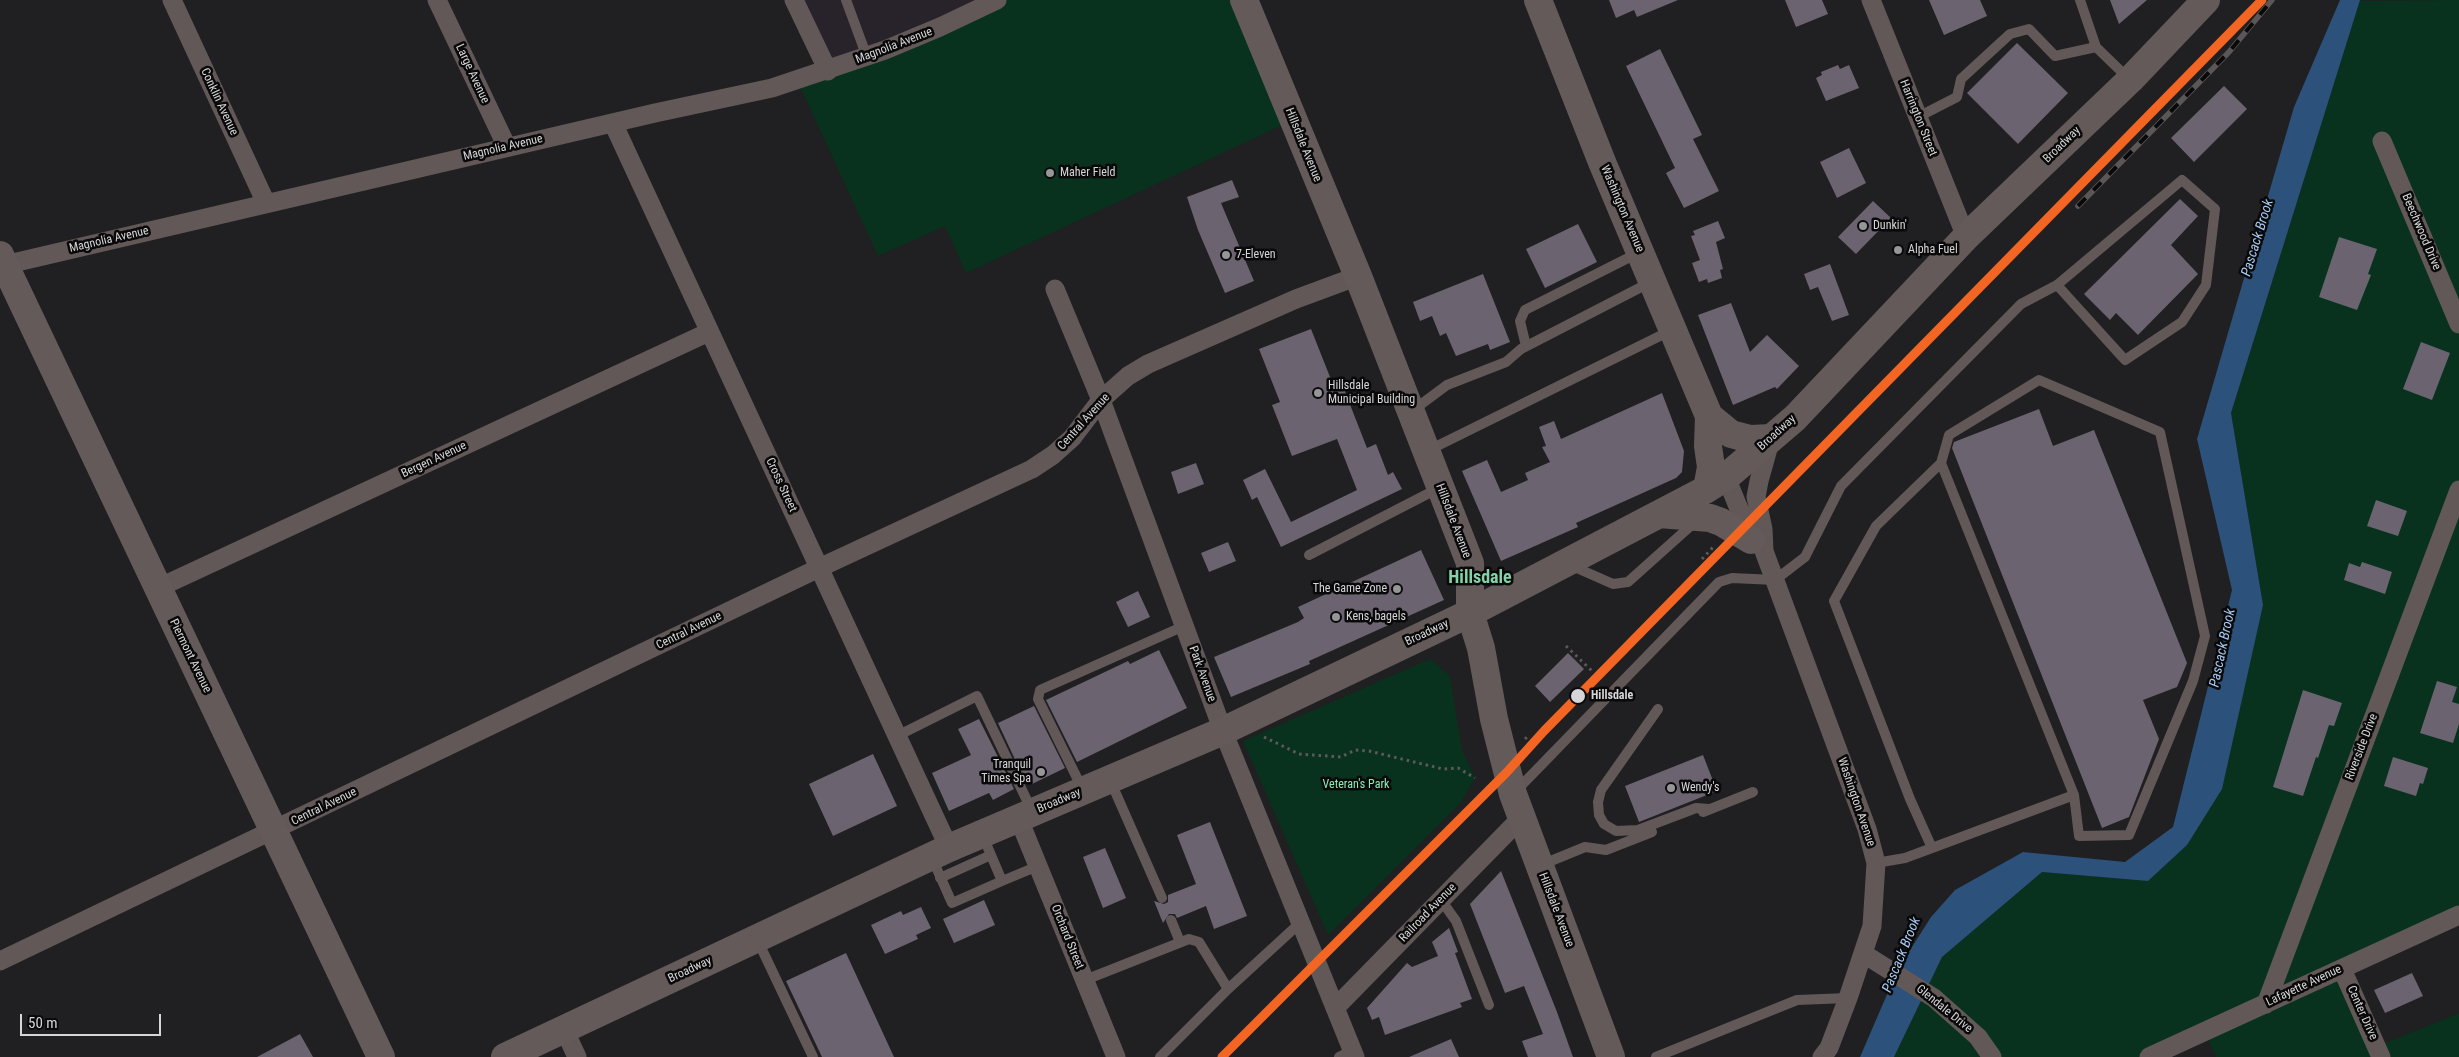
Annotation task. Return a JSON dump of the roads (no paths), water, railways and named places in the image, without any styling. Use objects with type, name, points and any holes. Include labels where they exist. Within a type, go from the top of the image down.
[{"type":"street","name":"Conklin Avenue","points":[[172,0],[266,204]]},
{"type":"street","name":"Large Avenue","points":[[437,0],[507,147]]},
{"type":"street","points":[[794,0],[828,71]]},
{"type":"street","name":"Magnolia Avenue","points":[[2,262],[266,204],[507,147],[733,97],[828,71],[867,57],[940,27],[997,0]]},
{"type":"street","name":"Hillsdale Avenue","points":[[1244,0],[1358,276],[1470,563],[1470,613],[1481,648],[1494,719],[1517,806],[1611,1057]]},
{"type":"street","name":"Washington Avenue","points":[[1538,0],[1672,330],[1709,416],[1708,446],[1710,467],[1716,483],[1757,546],[1776,580],[1867,829],[1876,863],[1872,926],[1864,954],[1829,1048],[1822,1057]]},
{"type":"street","name":"Harrington Street","points":[[1871,0],[1966,237]]},
{"type":"street","name":"Broadway","points":[[505,1057],[757,938],[940,861],[986,844],[1025,815],[1233,726],[1470,613],[1566,564],[1716,483],[1795,418],[1966,237],[2130,80],[2206,0]]},
{"type":"street","name":"Cross Street","points":[[613,123],[897,736],[940,861]]},
{"type":"street","name":"Beechwood Drive","points":[[2382,141],[2459,324]]},
{"type":"street","name":"Piermont Avenue","points":[[2,262],[275,830],[381,1057]]},
{"type":"street","name":"Central Avenue","points":[[0,961],[819,568],[1032,469],[1053,455],[1072,438],[1101,400],[1128,376],[1162,357],[1305,295],[1358,276]]},
{"type":"street","name":"Park Avenue","points":[[1055,289],[1101,400],[1184,626],[1233,726],[1301,922],[1335,1008],[1349,1055]]},
{"type":"street","name":"Bergen Avenue","points":[[158,588],[709,332]]},
{"type":"street","name":"Washington Avenue","points":[[1709,416],[1732,434],[1750,438],[1771,438],[1758,481],[1756,497],[1763,529],[1757,546]]},
{"type":"street","name":"Riverside Drive","points":[[2266,1004],[2459,490]]},
{"type":"street","points":[[1659,514],[1700,517],[1721,522],[1757,546]]},
{"type":"street","name":"Railroad Avenue","points":[[1335,1008],[1441,900],[1517,806]]},
{"type":"street","name":"Orchard Street","points":[[1025,815],[1038,866],[1116,1057]]},
{"type":"street","name":"Lafayette Avenue","points":[[2149,1057],[2459,915]]},
{"type":"street","name":"Glendale Drive","points":[[1864,954],[1934,998],[1978,1037],[1992,1057]]},
{"type":"street","name":"Center Drive","points":[[2342,969],[2381,1057]]},
{"type":"street","points":[[564,1029],[577,1057]]},
{"type":"lane","points":[[846,0],[867,57]]},
{"type":"lane","points":[[2080,0],[2096,47],[2130,80]]},
{"type":"lane","points":[[1918,117],[1957,97],[1961,79],[2010,34],[2029,29],[2055,56],[2096,47]]},
{"type":"lane","points":[[1517,806],[1719,582],[1732,578],[1776,580],[1805,557],[1841,486],[2021,304],[2057,285],[2182,180],[2215,209],[2206,285],[2182,322],[2125,360],[2057,285]]},
{"type":"lane","points":[[1526,346],[1520,321],[1525,310],[1640,252]]},
{"type":"lane","points":[[1411,412],[1447,385],[1506,362],[1526,346],[1652,281]]},
{"type":"lane","points":[[1426,451],[1672,330]]},
{"type":"lane","points":[[1932,848],[1910,799],[1834,601],[1876,526],[1941,463],[1949,435],[2039,380],[2160,432],[2205,636],[2194,681],[2129,835],[2079,836],[2074,796],[1941,463]]},
{"type":"lane","points":[[1309,555],[1440,488]]},
{"type":"lane","points":[[1566,564],[1613,584],[1628,582],[1700,517]]},
{"type":"lane","points":[[1083,790],[1038,699],[1040,690],[1184,626]]},
{"type":"lane","points":[[897,736],[977,696],[1025,815]]},
{"type":"lane","points":[[1658,709],[1601,790],[1598,802],[1599,815],[1604,824],[1616,831],[1638,830],[1696,808],[1709,809]]},
{"type":"lane","points":[[1110,779],[1162,898]]},
{"type":"lane","points":[[1539,866],[1585,847],[1606,850],[1753,792]]},
{"type":"lane","points":[[1876,863],[1905,858],[2074,796]]},
{"type":"lane","points":[[986,844],[1002,881]]},
{"type":"lane","points":[[940,861],[952,903],[1038,866]]},
{"type":"lane","points":[[1441,900],[1456,921],[1489,1005]]},
{"type":"lane","points":[[1171,920],[1180,942]]},
{"type":"lane","points":[[1160,1057],[1228,989],[1301,922]]},
{"type":"lane","points":[[757,938],[813,1057]]},
{"type":"lane","points":[[1084,980],[1189,939],[1199,942],[1228,989]]},
{"type":"lane","points":[[1656,1057],[1797,1000],[1848,998]]},
{"type":"water","name":"Pascack Brook","points":[[2340,0],[2360,0],[2231,413],[2263,605],[2222,789],[2187,845],[2148,881],[2042,872],[1942,957],[1894,1057],[1860,1057],[1898,969],[1931,917],[1955,890],[2023,852],[2125,862],[2173,827],[2232,590],[2197,439],[2294,107]]},
{"type":"railway","points":[[2078,206],[2229,52],[2272,0]]},
{"type":"place","name":"Maher Field","points":[[1050,173]]},
{"type":"place","name":"Dunkin'","points":[[1863,226]]},
{"type":"place","name":"Alpha Fuel","points":[[1898,250]]},
{"type":"place","name":"7-Eleven","points":[[1226,255]]},
{"type":"place","name":"Hillsdale Municipal Building","points":[[1318,393]]},
{"type":"place","name":"The Game Zone","points":[[1397,589]]},
{"type":"place","name":"Kens, bagels","points":[[1336,617]]},
{"type":"place","name":"Hillsdale","points":[[1578,696]]},
{"type":"place","name":"Tranquil Times Spa","points":[[1041,772]]},
{"type":"place","name":"Wendy's","points":[[1671,788]]},
{"type":"district","name":"Hillsdale","points":[[1480,578]]},
{"type":"park label","name":"Veteran's Park","points":[[1356,785]]}]
